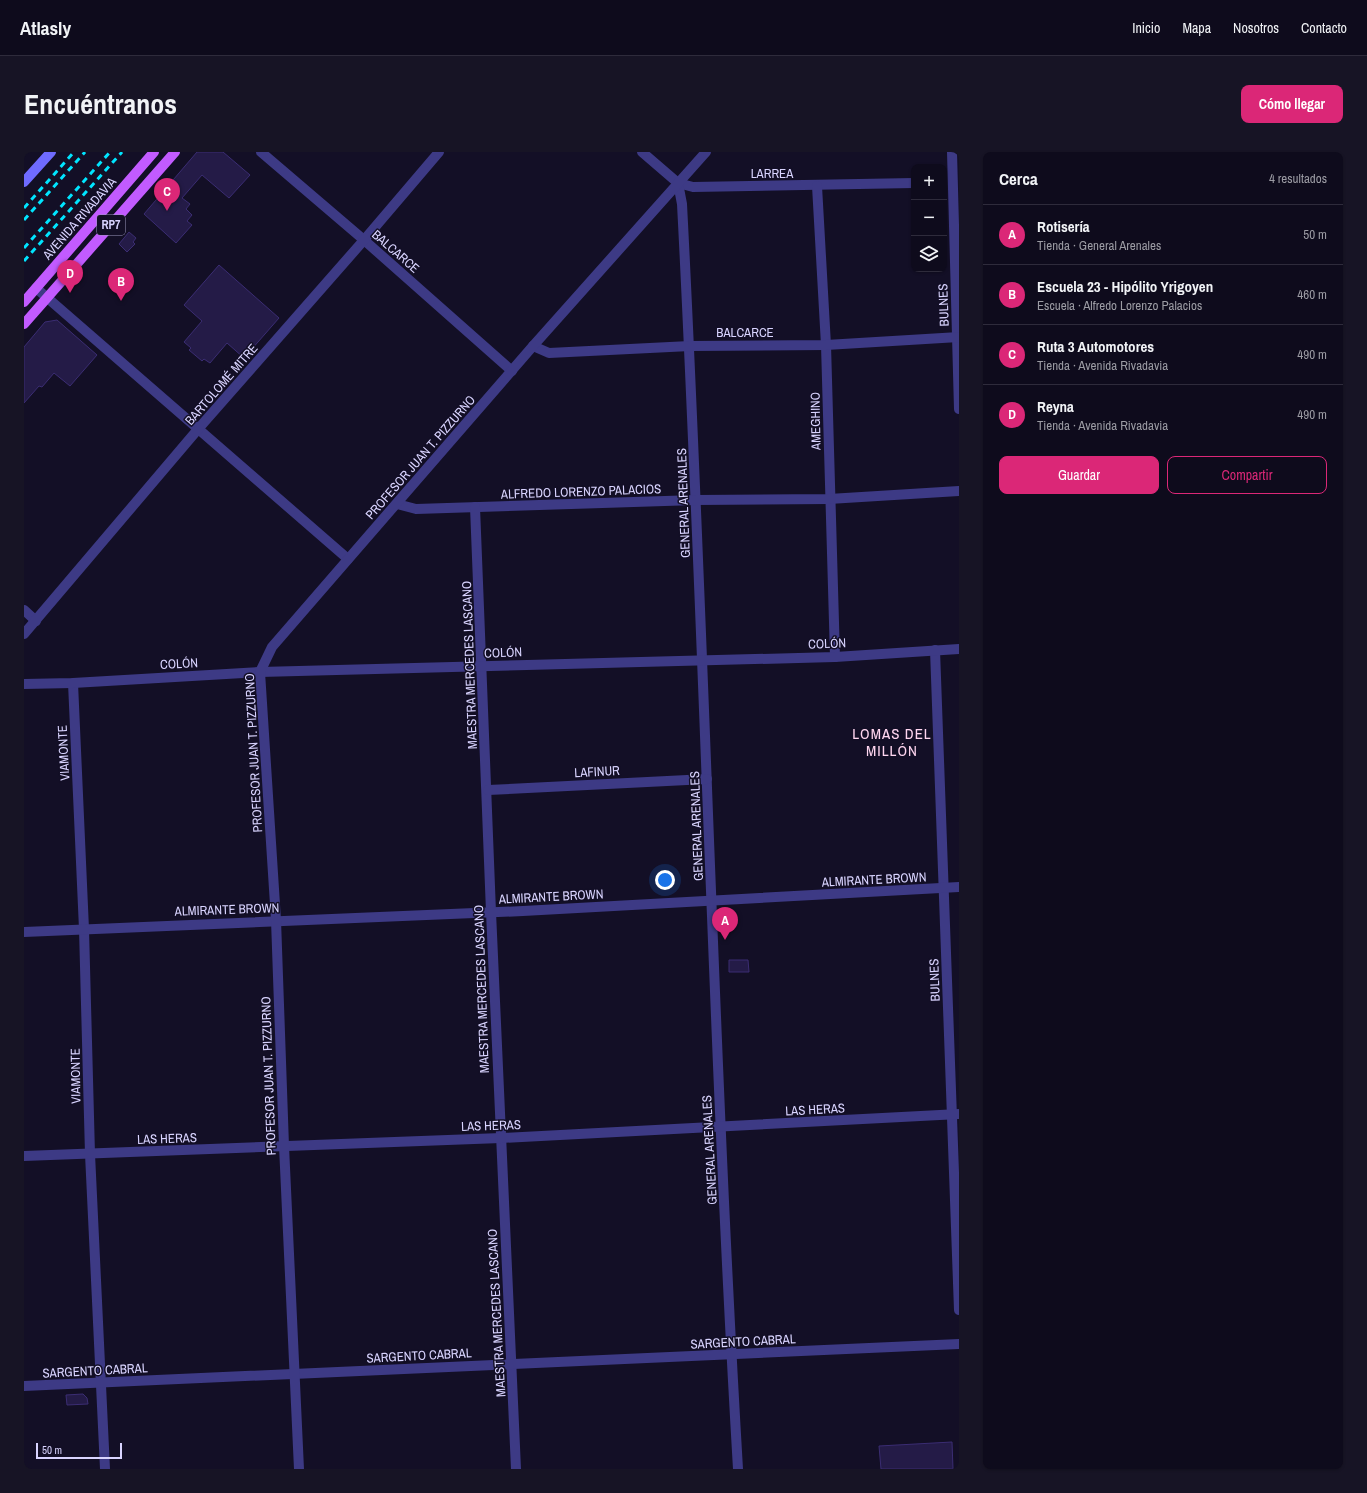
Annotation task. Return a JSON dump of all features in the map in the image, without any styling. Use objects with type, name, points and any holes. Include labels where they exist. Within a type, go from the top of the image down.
[{"type":"main road","points":[[24,182],[50,152]]},
{"type":"main road","name":"AVENIDA RIVADAVIA","points":[[24,302],[154,152]]},
{"type":"main road","name":"RP7","points":[[24,324],[175,152]]},
{"type":"street","name":"BALCARCE","points":[[261,152],[364,240],[512,371]]},
{"type":"street","name":"BARTOLOMÉ MITRE","points":[[24,634],[199,428],[440,152]]},
{"type":"street","points":[[642,152],[678,184]]},
{"type":"street","name":"PROFESOR JUAN T. PIZZURNO","points":[[299,1469],[284,1146],[276,920],[260,672],[272,647],[533,346],[706,152]]},
{"type":"street","name":"BULNES","points":[[952,152],[959,409]]},
{"type":"street","name":"LARREA","points":[[678,184],[693,187],[817,186],[911,183]]},
{"type":"street","name":"GENERAL ARENALES","points":[[678,184],[682,204],[690,346],[720,1127],[738,1469]]},
{"type":"street","name":"AMEGHINO","points":[[817,186],[826,345],[829,499],[835,657]]},
{"type":"street","points":[[36,288],[348,559]]},
{"type":"street","name":"BALCARCE","points":[[533,346],[549,353],[690,346],[826,345],[958,337]]},
{"type":"street","name":"ALFREDO LORENZO PALACIOS","points":[[397,504],[416,509],[696,500],[829,499],[959,491]]},
{"type":"street","name":"MAESTRA MERCEDES LASCANO","points":[[475,507],[488,790],[491,912],[516,1469]]},
{"type":"street","points":[[24,610],[36,621]]},
{"type":"street","name":"COLÓN","points":[[24,684],[73,683],[260,672],[702,659],[835,657],[959,648]]},
{"type":"street","name":"BULNES","points":[[935,650],[944,888],[955,1115],[959,1310]]},
{"type":"street","name":"VIAMONTE","points":[[73,683],[84,929],[90,1154],[105,1469]]},
{"type":"street","name":"LAFINUR","points":[[488,790],[707,779]]},
{"type":"street","name":"ALMIRANTE BROWN","points":[[24,932],[276,920],[491,912],[959,887]]},
{"type":"street","name":"LAS HERAS","points":[[24,1156],[501,1138],[955,1115]]},
{"type":"street","name":"SARGENTO CABRAL","points":[[24,1386],[959,1344]]},
{"type":"building","points":[[197,152],[223,152],[250,175],[229,198],[202,175],[182,198],[190,204],[186,209],[192,215],[187,221],[192,225],[176,243],[144,214]]},
{"type":"building","points":[[129,232],[136,238],[133,242],[135,244],[127,252],[119,244]]},
{"type":"building","points":[[219,265],[279,318],[244,358],[227,343],[210,363],[204,359],[202,361],[189,350],[191,348],[184,342],[202,321],[184,305]]},
{"type":"building","points":[[57,320],[97,355],[70,386],[54,373],[42,387],[39,386],[24,403],[24,347],[45,322]]},
{"type":"building","points":[[729,960],[748,960],[749,972],[729,972]]},
{"type":"building","points":[[83,1394],[87,1398],[88,1404],[67,1405],[66,1395]]},
{"type":"building","points":[[952,1442],[953,1469],[881,1469],[879,1446]]},
{"type":"railway","points":[[24,208],[74,152]]},
{"type":"railway","points":[[24,220],[85,152]]},
{"type":"railway","points":[[24,248],[110,152]]},
{"type":"railway","points":[[24,261],[122,152]]},
{"type":"place","name":"Ruta 3 Automotores","points":[[167,211]]},
{"type":"place","name":"Reyna","points":[[70,293]]},
{"type":"place","name":"Escuela 23 - Hipólito Yrigoyen","points":[[121,301]]},
{"type":"place","name":"Rotisería","points":[[725,940]]},
{"type":"district","name":"LOMAS DEL MILLÓN","points":[[892,742]]}]
